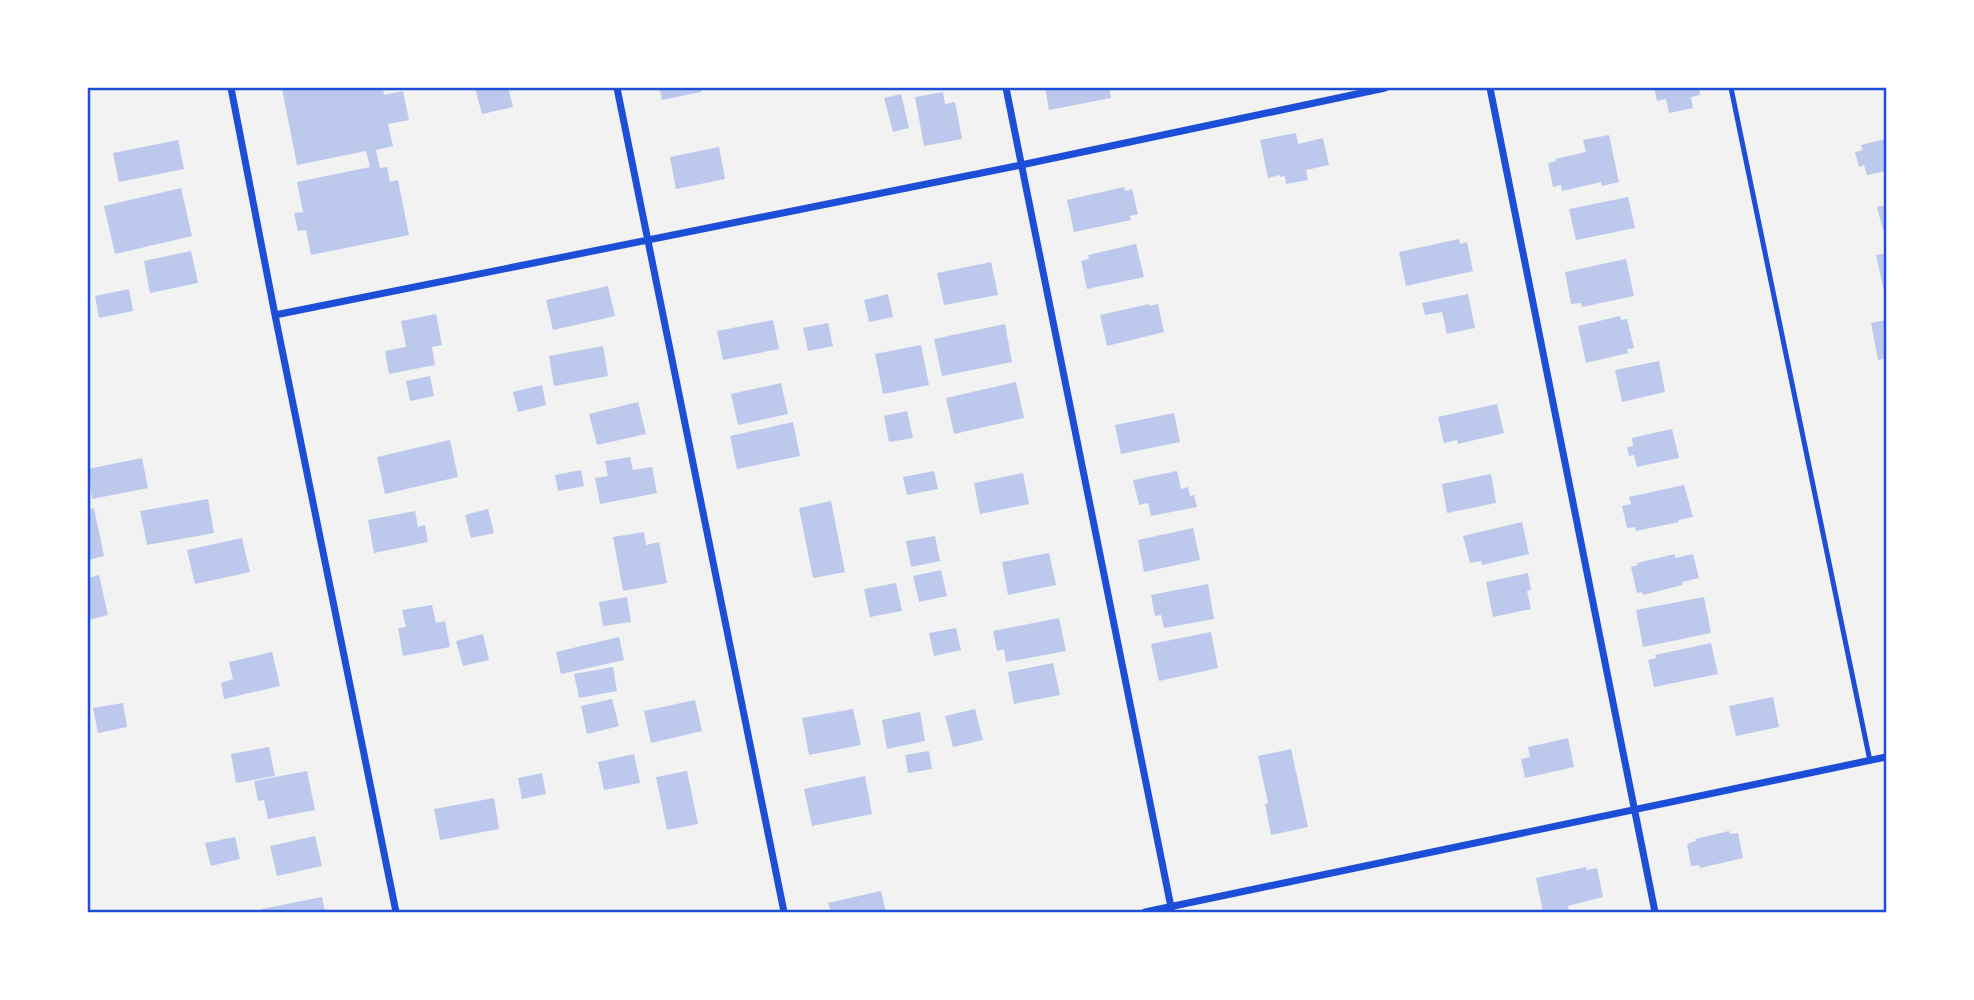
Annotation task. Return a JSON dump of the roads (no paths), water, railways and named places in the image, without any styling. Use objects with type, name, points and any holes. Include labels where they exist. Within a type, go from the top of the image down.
[{"type":"street","points":[[231,88],[396,912]]},
{"type":"street","points":[[617,88],[784,912]]},
{"type":"street","points":[[1006,88],[1172,910]]},
{"type":"street","points":[[275,315],[1021,165],[1385,88]]},
{"type":"street","points":[[1490,88],[1655,912]]},
{"type":"street","points":[[1145,912],[1172,910],[1886,757]]},
{"type":"lane","points":[[1731,88],[1870,761]]}]
